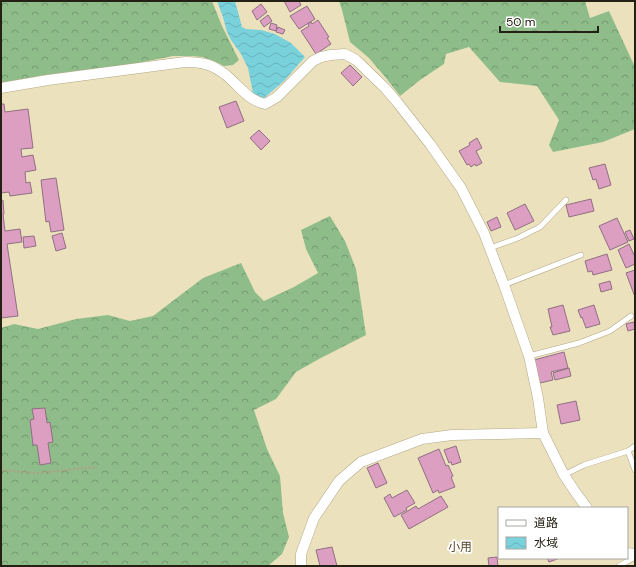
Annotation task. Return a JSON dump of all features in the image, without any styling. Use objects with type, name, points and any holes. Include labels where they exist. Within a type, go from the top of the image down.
[{"type":"street","points":[[1,88],[48,80],[185,62],[199,62],[211,66],[225,75],[244,93],[257,102],[265,104],[277,97],[313,61],[321,57],[345,54],[356,60],[385,88],[430,144],[461,188],[490,248],[528,356],[538,398],[543,433],[564,475],[586,507]]},
{"type":"street","points":[[301,566],[301,554],[314,518],[340,481],[361,462],[422,439],[452,435],[543,433]]},
{"type":"lane","points":[[490,248],[518,238],[540,227],[566,200]]},
{"type":"lane","points":[[504,285],[581,255]]},
{"type":"lane","points":[[528,356],[579,343],[610,331],[630,316]]},
{"type":"lane","points":[[564,475],[584,466],[628,451],[635,446]]},
{"type":"lane","points":[[628,451],[635,470]]},
{"type":"lane","points":[[620,566],[635,555]]},
{"type":"path","points":[[1,470],[36,473],[97,467]]},
{"type":"green space","points":[[1,1],[212,1],[222,26],[239,60],[233,65],[224,66],[203,57],[173,56],[123,66],[44,75],[1,83]]},
{"type":"green space","points":[[339,1],[585,1],[590,18],[609,11],[635,67],[635,129],[603,142],[553,152],[549,145],[559,120],[537,86],[500,82],[469,47],[446,54],[444,64],[400,96],[369,58],[350,42]]},
{"type":"green space","points":[[330,216],[345,241],[356,269],[366,335],[296,372],[276,399],[254,410],[267,449],[280,476],[283,513],[289,537],[282,554],[268,566],[1,566],[1,328],[14,324],[38,329],[76,319],[108,315],[130,321],[153,316],[203,278],[241,263],[255,292],[264,301],[294,287],[318,273],[306,249],[301,230]]},
{"type":"water","points":[[217,1],[235,1],[242,27],[275,34],[291,43],[305,57],[284,81],[263,99],[253,93],[248,68],[227,32]]},
{"type":"building","points":[[284,1],[299,1],[301,5],[290,12]]},
{"type":"building","points":[[261,4],[267,12],[257,20],[252,11]]},
{"type":"building","points":[[307,6],[315,19],[299,29],[290,16]]},
{"type":"building","points":[[268,15],[272,21],[264,27],[260,21]]},
{"type":"building","points":[[318,20],[329,37],[327,38],[331,44],[316,54],[301,31],[309,26],[308,24],[311,22],[312,24]]},
{"type":"building","points":[[271,23],[277,25],[276,31],[269,29]]},
{"type":"building","points":[[278,27],[285,30],[283,34],[276,32]]},
{"type":"building","points":[[350,65],[362,77],[353,86],[341,73]]},
{"type":"building","points":[[236,101],[244,121],[227,128],[219,107]]},
{"type":"building","points":[[1,104],[4,104],[5,112],[28,109],[33,148],[21,149],[22,157],[33,155],[36,170],[25,172],[26,183],[30,182],[32,193],[10,196],[9,192],[1,193]]},
{"type":"building","points":[[259,130],[270,141],[261,150],[250,138]]},
{"type":"building","points":[[477,138],[482,148],[476,151],[482,163],[476,166],[475,164],[471,167],[469,164],[467,165],[459,151],[470,145],[469,143]]},
{"type":"building","points":[[605,164],[611,185],[599,189],[596,179],[593,180],[589,168]]},
{"type":"building","points":[[56,178],[64,230],[51,232],[49,221],[46,222],[41,180]]},
{"type":"building","points":[[591,199],[594,211],[569,217],[566,205]]},
{"type":"building","points":[[3,200],[5,231],[20,229],[22,242],[7,244],[18,316],[1,318],[1,201]]},
{"type":"building","points":[[525,204],[534,221],[515,230],[507,213]]},
{"type":"building","points":[[497,217],[501,227],[491,231],[487,222]]},
{"type":"building","points":[[617,218],[628,242],[610,250],[599,226]]},
{"type":"building","points":[[630,230],[634,239],[629,241],[625,232]]},
{"type":"building","points":[[62,233],[66,248],[56,251],[52,236]]},
{"type":"building","points":[[34,236],[36,246],[24,248],[23,237]]},
{"type":"building","points":[[629,244],[635,257],[635,264],[626,268],[618,250]]},
{"type":"building","points":[[607,254],[612,270],[593,275],[592,271],[588,272],[585,261]]},
{"type":"building","points":[[635,270],[635,297],[626,273]]},
{"type":"building","points":[[610,281],[612,289],[601,292],[599,284]]},
{"type":"building","points":[[563,305],[570,331],[553,335],[550,327],[552,327],[548,309]]},
{"type":"building","points":[[594,305],[600,324],[586,328],[578,310]]},
{"type":"building","points":[[634,322],[635,329],[628,331],[626,324]]},
{"type":"building","points":[[564,352],[568,368],[551,372],[553,380],[540,383],[534,360]]},
{"type":"building","points":[[569,368],[571,376],[555,380],[553,373]]},
{"type":"building","points":[[576,401],[580,420],[561,424],[557,405]]},
{"type":"building","points":[[45,408],[47,423],[50,422],[53,442],[48,443],[51,463],[40,465],[37,445],[33,445],[30,420],[34,419],[32,409]]},
{"type":"building","points":[[456,446],[461,462],[452,465],[451,462],[449,463],[444,450]]},
{"type":"building","points":[[439,449],[446,466],[448,465],[453,476],[451,477],[455,487],[439,493],[438,490],[433,493],[418,458]]},
{"type":"building","points":[[378,463],[387,483],[376,488],[367,468]]},
{"type":"building","points":[[407,490],[415,503],[406,508],[407,510],[394,517],[384,498],[390,494],[392,498]]},
{"type":"building","points":[[441,496],[448,507],[409,529],[401,515],[416,506],[418,509]]},
{"type":"building","points":[[332,547],[337,566],[320,566],[316,550]]},
{"type":"building","points":[[497,557],[498,566],[489,566],[488,558]]},
{"type":"building","points":[[548,559],[557,559],[549,562]]},
{"type":"district","name":"小用","points":[[460,547]]}]
